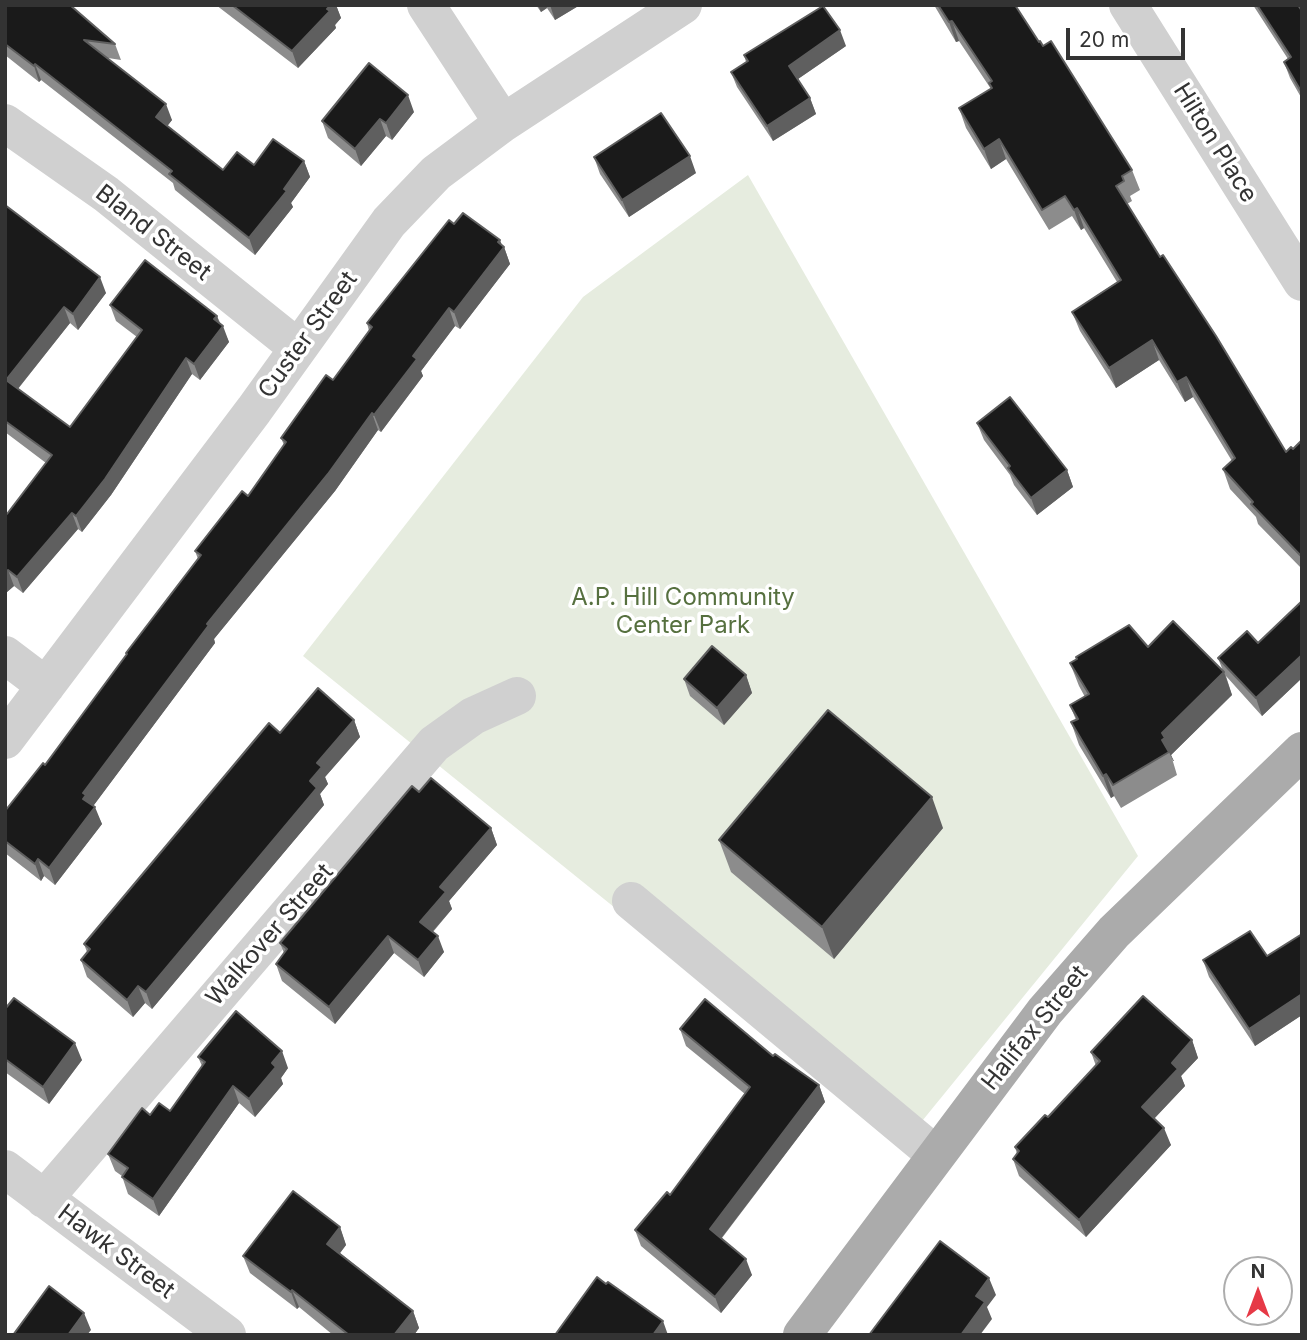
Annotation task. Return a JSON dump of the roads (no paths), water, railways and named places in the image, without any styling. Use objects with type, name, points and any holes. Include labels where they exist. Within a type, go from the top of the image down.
[{"type":"main road","name":"Halifax Street","points":[[802,1335],[1045,1011],[1114,932],[1302,751]]},
{"type":"street","points":[[426,5],[503,123]]},
{"type":"street","name":"Custer Street","points":[[5,740],[254,410],[389,222],[436,173],[503,123],[684,5]]},
{"type":"street","name":"Hilton Place","points":[[1128,5],[1302,282]]},
{"type":"street","name":"Bland Street","points":[[5,123],[106,194],[298,348]]},
{"type":"street","points":[[5,655],[46,686]]},
{"type":"street","name":"Walkover Street","points":[[44,1199],[434,744],[473,716],[517,696]]},
{"type":"street","points":[[631,901],[936,1155]]},
{"type":"street","name":"Hawk Street","points":[[5,1169],[227,1335]]},
{"type":"park label","name":"A.P. Hill Community Center Park","points":[[683,612]]}]
